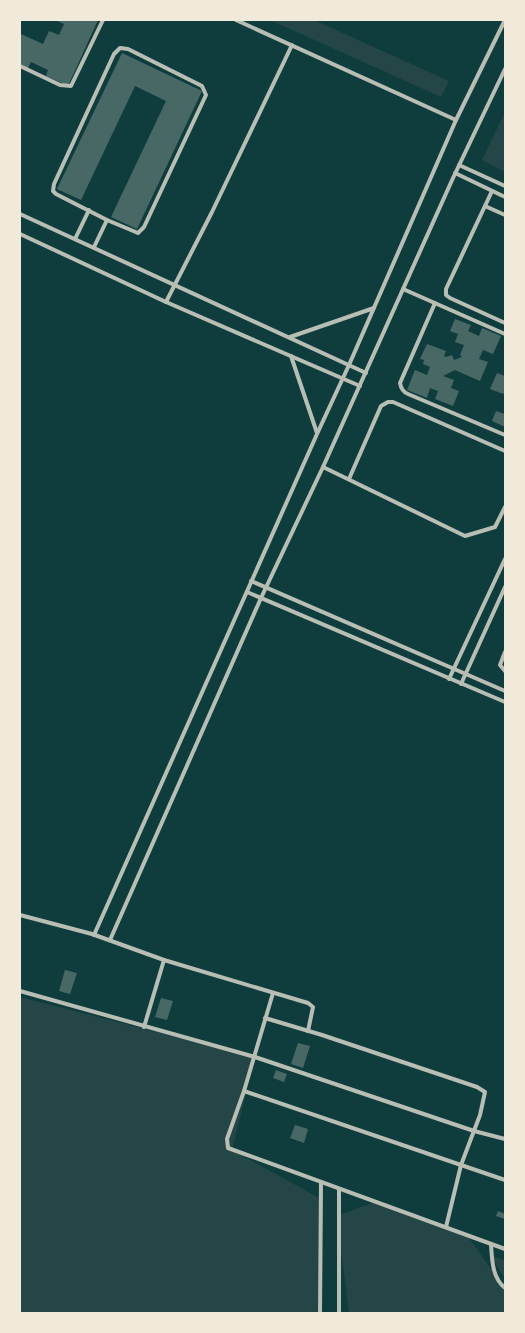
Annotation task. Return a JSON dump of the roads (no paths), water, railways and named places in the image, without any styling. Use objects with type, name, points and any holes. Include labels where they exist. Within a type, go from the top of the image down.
[{"type":"street","points":[[20,66],[60,85],[71,86],[103,20]]},
{"type":"street","points":[[236,20],[456,120]]},
{"type":"street","points":[[94,935],[317,434],[350,365],[456,120],[505,20]]},
{"type":"street","points":[[166,302],[212,212],[292,45]]},
{"type":"street","points":[[120,48],[124,48],[202,86],[206,94],[142,230],[134,233],[107,220],[56,194],[53,187],[114,54],[120,48]]},
{"type":"street","points":[[110,940],[261,598],[323,467],[455,173],[505,68]]},
{"type":"street","points":[[459,165],[505,186]]},
{"type":"street","points":[[455,173],[505,197]]},
{"type":"street","points":[[492,191],[446,290],[446,294],[450,298],[505,323]]},
{"type":"street","points":[[485,206],[505,215]]},
{"type":"street","points":[[75,239],[89,210]]},
{"type":"street","points":[[20,214],[366,373]]},
{"type":"street","points":[[94,247],[107,220]]},
{"type":"street","points":[[20,234],[166,302],[360,386]]},
{"type":"street","points":[[403,290],[505,334]]},
{"type":"street","points":[[435,304],[400,384],[401,387],[408,394],[505,435]]},
{"type":"street","points":[[290,338],[374,308]]},
{"type":"street","points":[[291,356],[317,434]]},
{"type":"street","points":[[349,479],[381,406],[388,402],[393,402],[505,452]]},
{"type":"street","points":[[323,467],[465,536],[495,527],[505,507]]},
{"type":"street","points":[[449,679],[505,559]]},
{"type":"street","points":[[251,581],[505,691]]},
{"type":"street","points":[[461,684],[505,587]]},
{"type":"street","points":[[247,592],[505,702]]},
{"type":"street","points":[[505,652],[500,665],[505,671]]},
{"type":"street","points":[[20,915],[94,935],[164,960],[312,1004],[313,1007],[308,1031]]},
{"type":"street","points":[[144,1027],[164,960]]},
{"type":"street","points":[[20,991],[255,1057],[474,1131],[505,1139]]},
{"type":"street","points":[[273,992],[255,1057],[227,1139],[226,1144],[228,1148],[505,1249]]},
{"type":"street","points":[[265,1018],[482,1089],[485,1092],[486,1096],[461,1165],[446,1227]]},
{"type":"street","points":[[244,1091],[505,1180]]},
{"type":"street","points":[[320,1313],[321,1182]]},
{"type":"street","points":[[339,1188],[339,1313]]},
{"type":"street","points":[[491,1244],[492,1264],[501,1285],[505,1288]]}]
